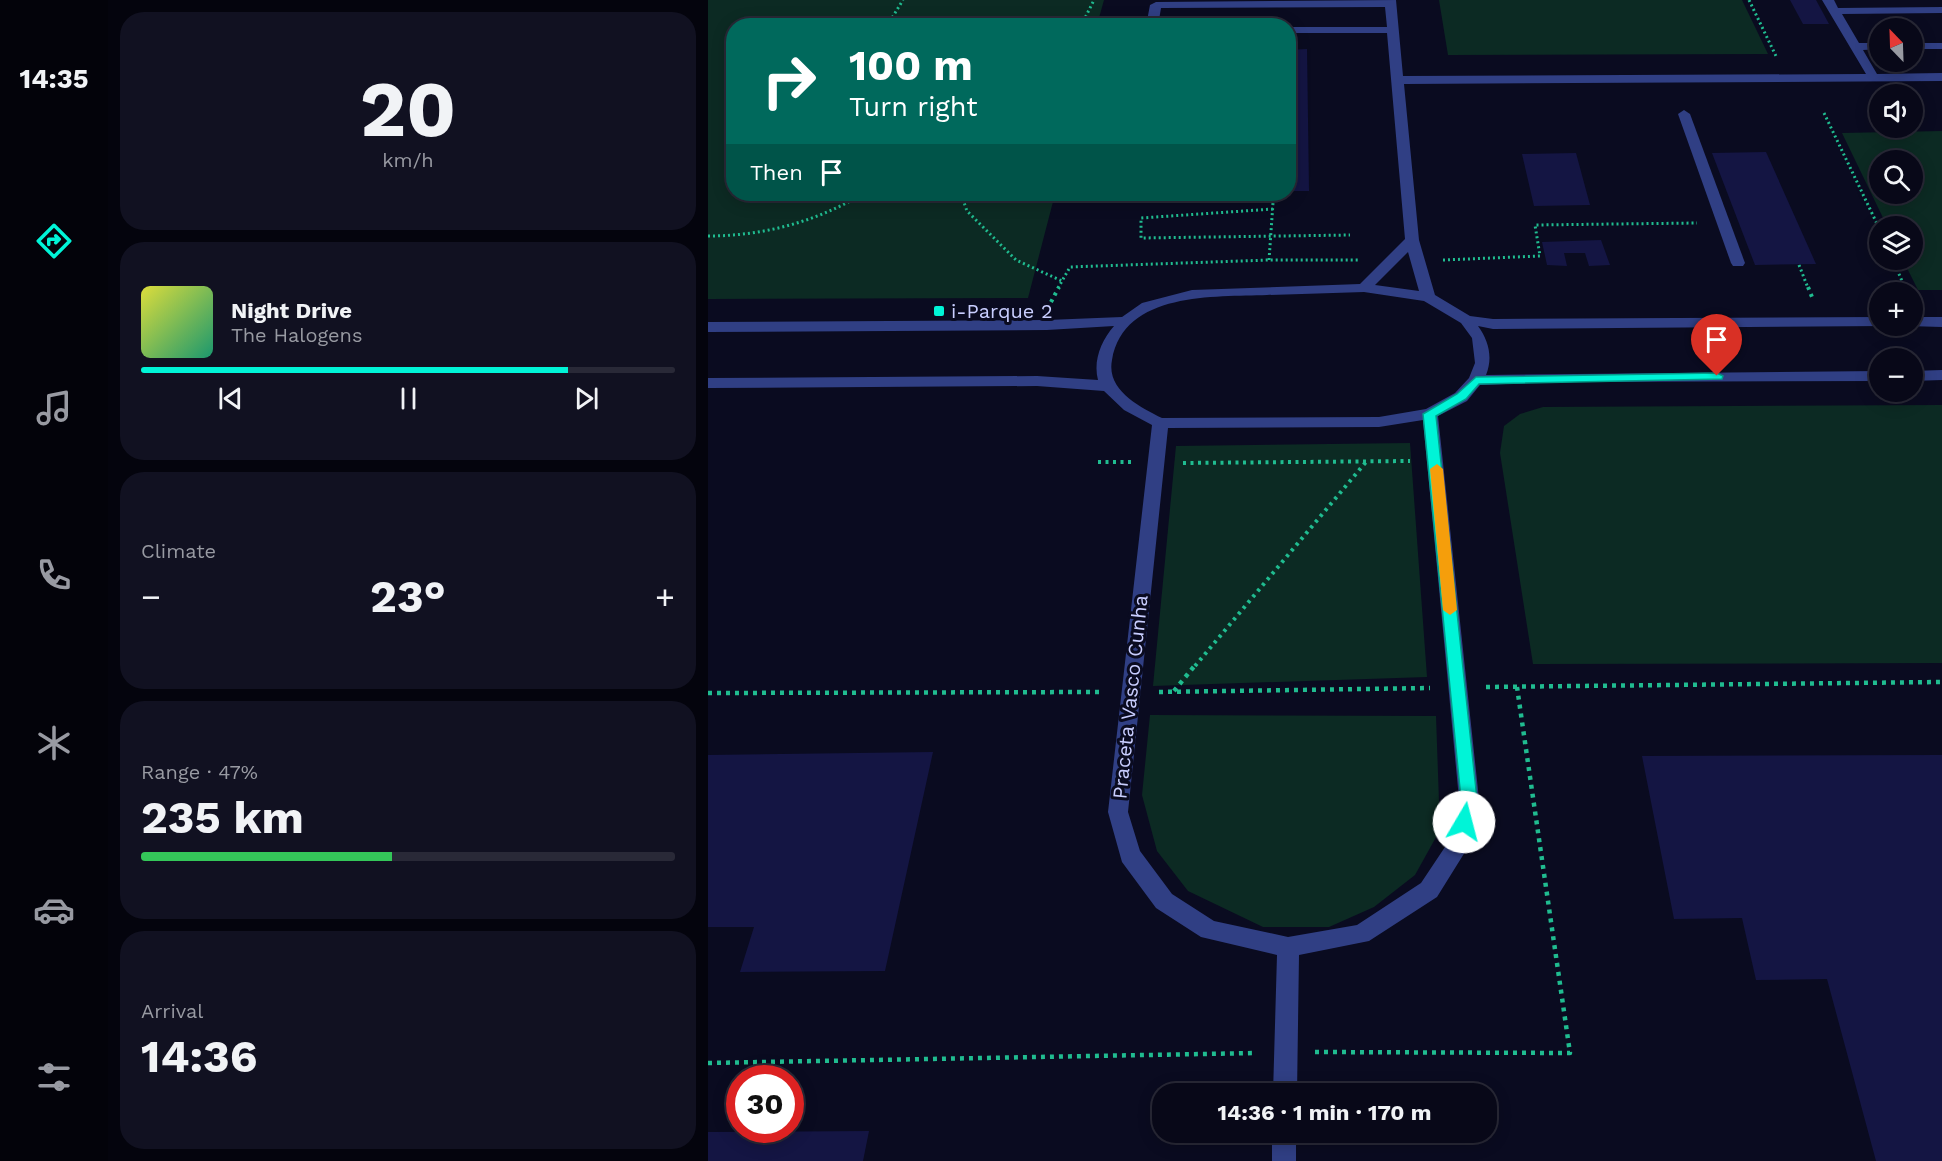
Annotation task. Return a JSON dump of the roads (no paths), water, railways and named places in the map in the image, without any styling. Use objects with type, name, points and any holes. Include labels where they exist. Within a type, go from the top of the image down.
[{"type":"street","points":[[1828,0],[1874,78]]},
{"type":"street","points":[[1154,18],[1156,5],[1390,2],[1412,240],[1428,297]]},
{"type":"street","points":[[1835,11],[1942,10]]},
{"type":"street","points":[[1296,30],[1392,30]]},
{"type":"street","points":[[1923,46],[1942,45]]},
{"type":"street","points":[[1856,46],[1869,46]]},
{"type":"street","points":[[1398,80],[1942,77]]},
{"type":"street","points":[[1684,114],[1738,263]]},
{"type":"street","points":[[1364,288],[1412,240]]},
{"type":"street","points":[[1466,320],[1479,338],[1483,363],[1476,380],[1461,397],[1430,414],[1379,422],[1160,423],[1130,408],[1109,386],[1103,363],[1108,342],[1125,321],[1148,306],[1188,293],[1364,288],[1428,297],[1466,320],[1493,324],[1869,322]]},
{"type":"street","points":[[708,327],[1047,325],[1125,321]]},
{"type":"street","points":[[1923,322],[1942,322]]},
{"type":"street","points":[[1923,376],[1942,375]]},
{"type":"street","points":[[1476,380],[1567,377],[1869,376]]},
{"type":"street","points":[[708,383],[1037,381],[1109,386]]},
{"type":"street","name":"Praceta Vasco Cunha","points":[[1160,423],[1118,812],[1130,855],[1164,901],[1209,930],[1288,947],[1361,934],[1429,890],[1459,844],[1469,799],[1430,414]]},
{"type":"street","points":[[1285,1083],[1288,947]]},
{"type":"street","points":[[1284,1143],[1284,1161]]},
{"type":"place","name":"i-Parque 2","points":[[939,311]]}]
